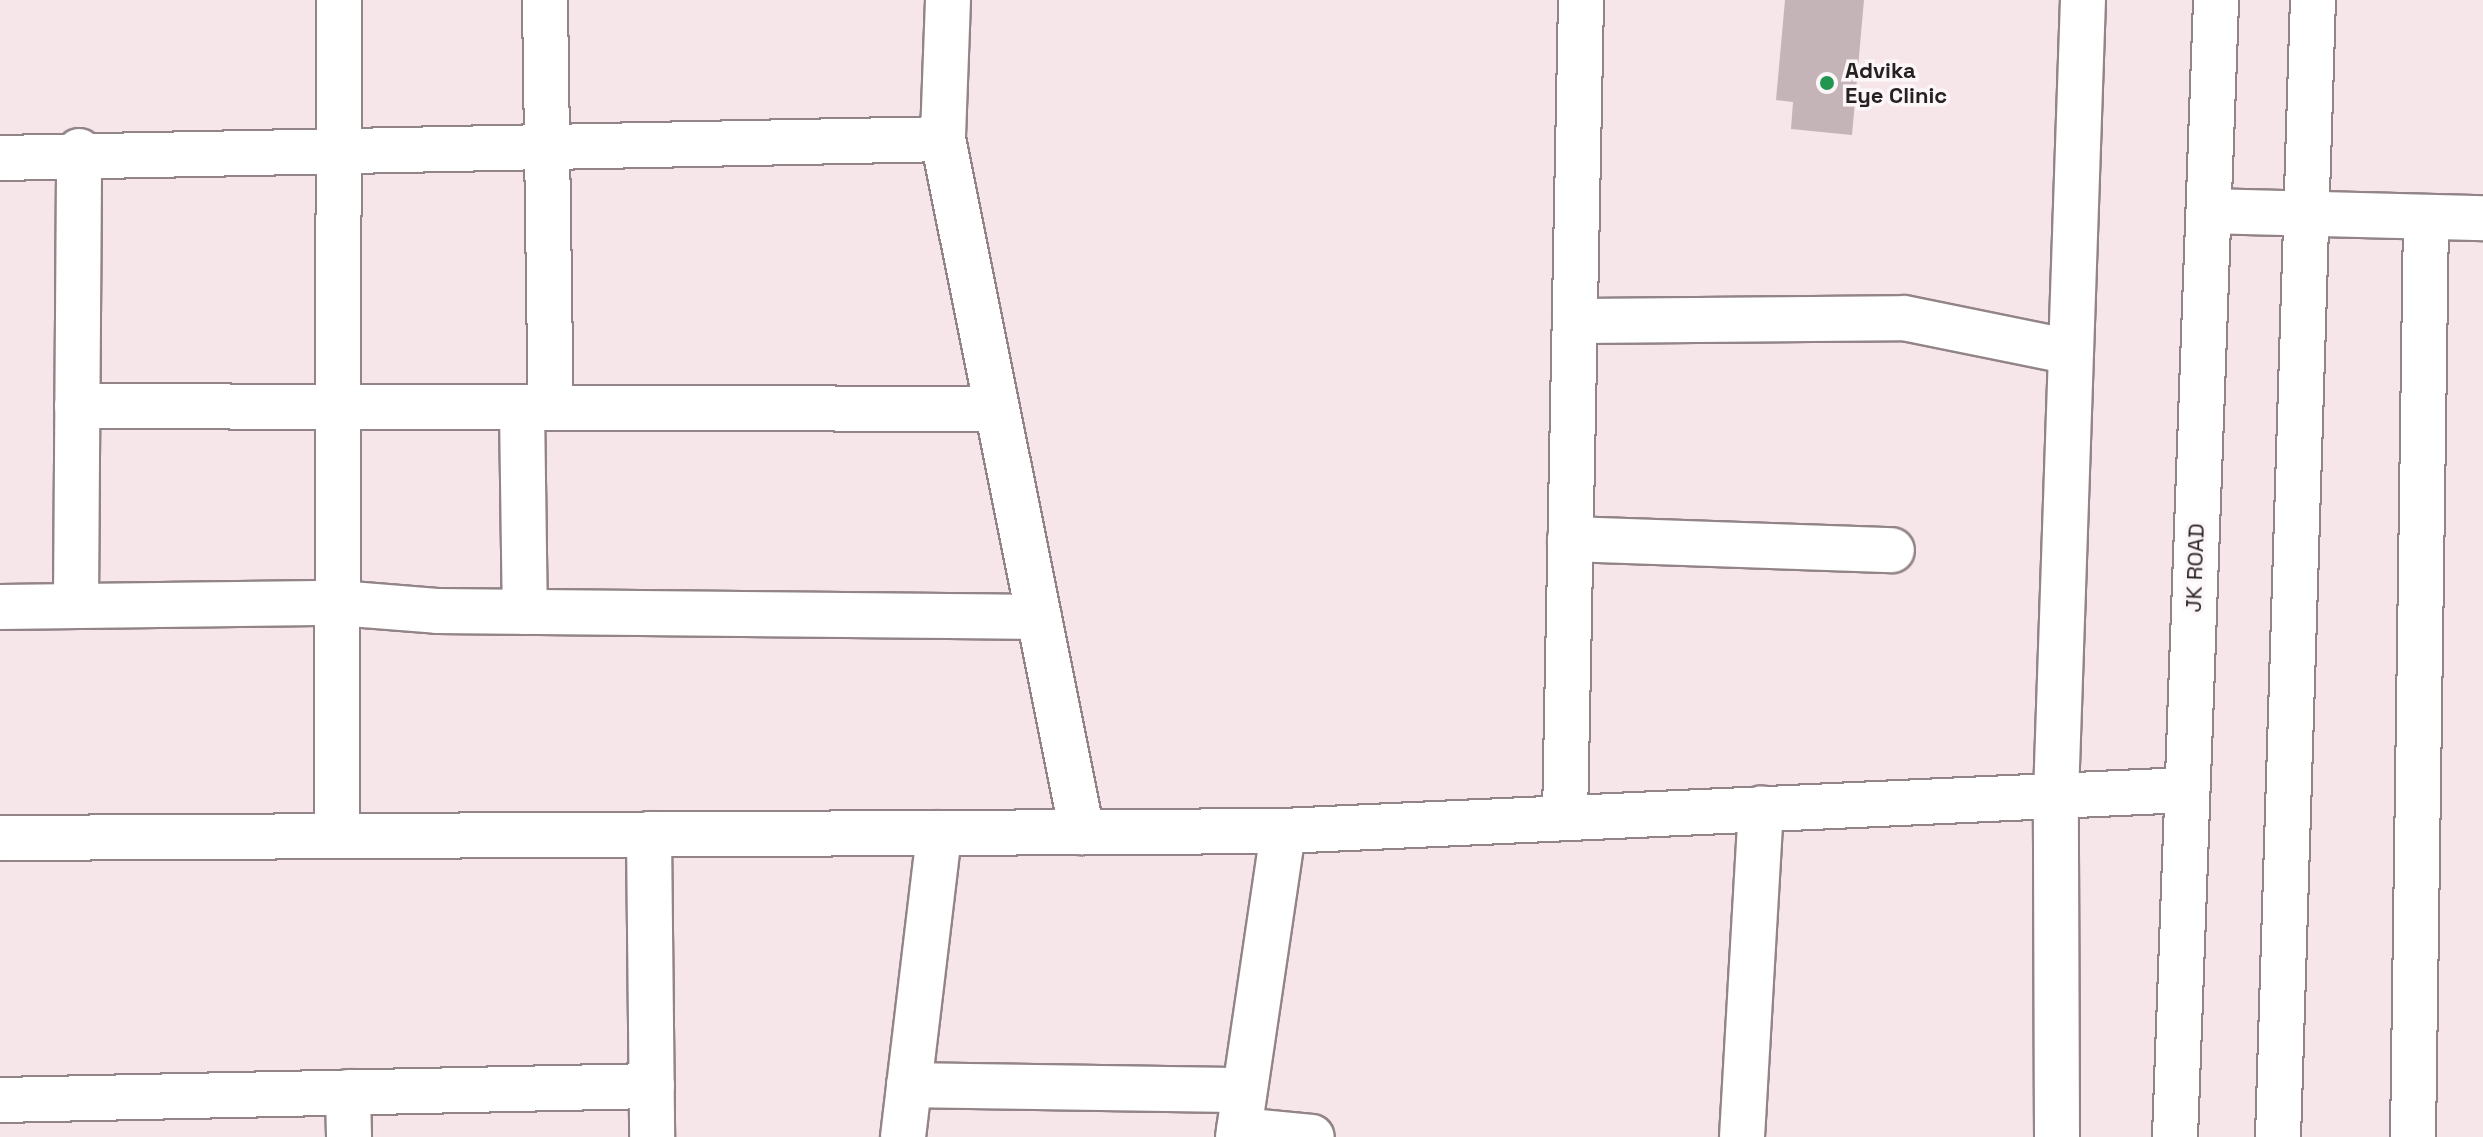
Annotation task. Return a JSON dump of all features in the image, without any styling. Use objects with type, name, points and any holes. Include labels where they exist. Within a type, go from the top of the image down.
[{"type":"street","points":[[337,836],[339,0]]},
{"type":"street","points":[[525,612],[547,144],[545,0]]},
{"type":"street","points":[[948,0],[943,139],[1082,832]]},
{"type":"street","points":[[1565,818],[1581,0]]},
{"type":"street","points":[[2057,1137],[2056,796],[2083,0]]},
{"type":"street","name":"JK ROAD","points":[[2175,1137],[2216,0]]},
{"type":"street","points":[[2278,1137],[2313,0]]},
{"type":"street","points":[[0,158],[79,151],[943,139]]},
{"type":"street","points":[[76,603],[79,151]]},
{"type":"street","points":[[2209,211],[2307,216],[2483,218]]},
{"type":"street","points":[[2413,1137],[2426,217]]},
{"type":"street","points":[[1575,321],[1904,318],[2071,352]]},
{"type":"street","points":[[77,406],[997,409]]},
{"type":"street","points":[[1570,539],[1892,550]]},
{"type":"street","points":[[0,607],[76,603],[338,603],[525,612],[1039,617]]},
{"type":"street","points":[[0,838],[1283,831],[2187,790]]},
{"type":"street","points":[[1742,1137],[1761,809]]},
{"type":"street","points":[[1240,1119],[1283,831]]},
{"type":"street","points":[[903,1137],[939,833]]},
{"type":"street","points":[[649,834],[652,1137]]},
{"type":"street","points":[[909,1085],[1240,1119],[1312,1137]]},
{"type":"street","points":[[0,1100],[652,1086]]},
{"type":"street","points":[[348,1092],[349,1137]]},
{"type":"building","points":[[1785,0],[1864,0],[1852,135],[1791,129],[1793,102],[1776,100]]},
{"type":"place","name":"Advika Eye Clinic","points":[[1827,83]]}]
